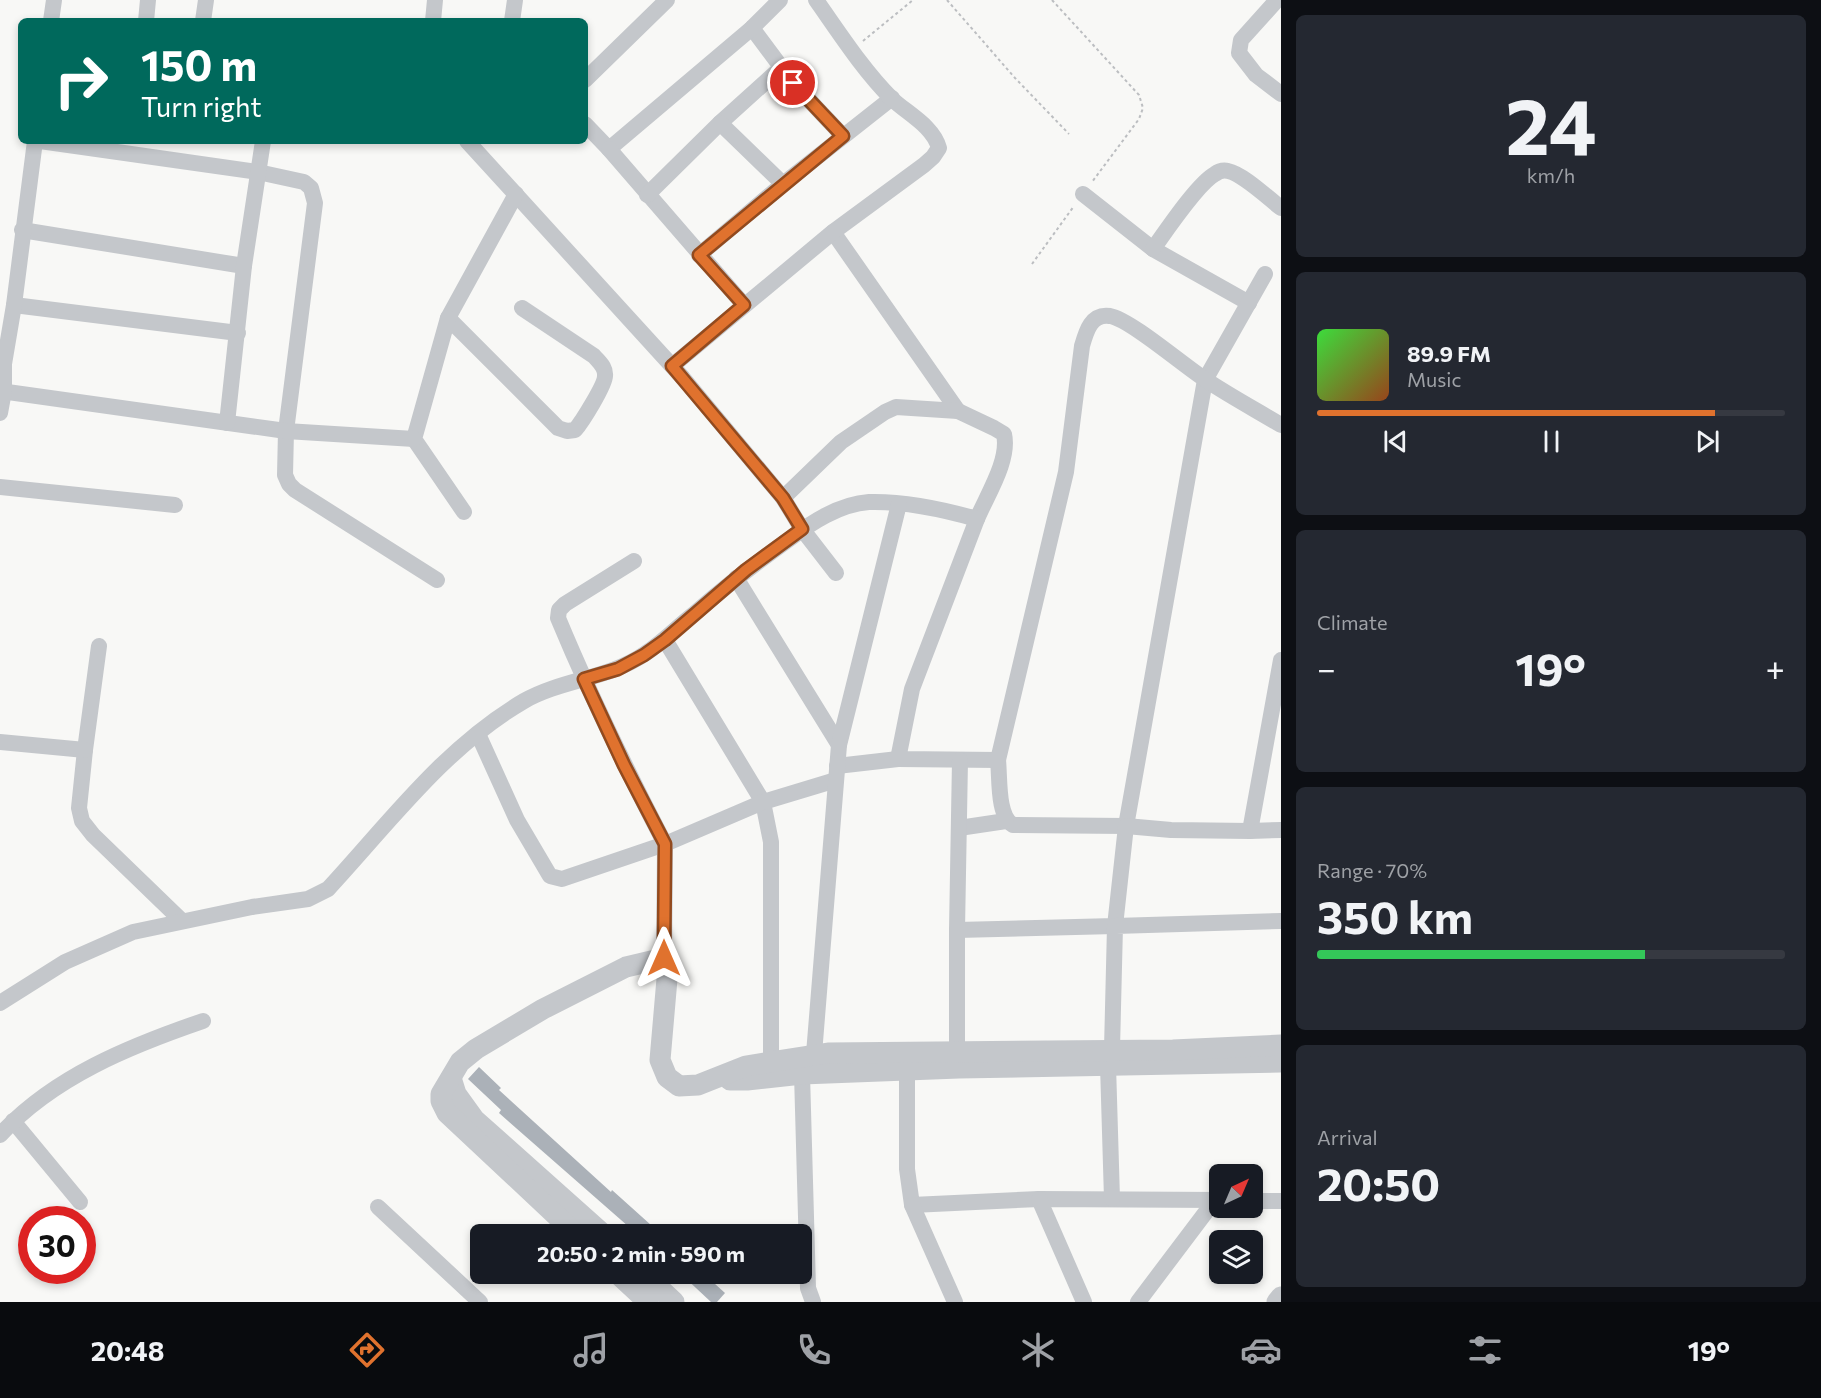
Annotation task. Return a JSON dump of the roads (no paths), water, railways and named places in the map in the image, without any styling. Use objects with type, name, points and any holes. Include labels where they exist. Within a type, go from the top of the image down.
[{"type":"street","points":[[51,18],[54,0]]},
{"type":"street","points":[[146,18],[148,0]]},
{"type":"street","points":[[203,18],[206,0]]},
{"type":"street","points":[[433,18],[435,0]]},
{"type":"street","points":[[512,18],[515,0]]},
{"type":"street","points":[[588,77],[668,0]]},
{"type":"street","points":[[609,149],[752,28],[780,0]]},
{"type":"street","points":[[672,366],[833,232],[924,165],[939,147],[936,139],[922,123],[892,98],[852,51],[816,0]]},
{"type":"street","points":[[1277,0],[1241,40],[1239,53],[1256,75],[1281,94]]},
{"type":"street","points":[[752,28],[781,68],[843,136]]},
{"type":"street","points":[[647,195],[720,123],[781,68]]},
{"type":"street","points":[[699,255],[783,183],[892,98]]},
{"type":"street","points":[[720,123],[783,183]]},
{"type":"street","points":[[588,127],[744,305]]},
{"type":"street","points":[[0,413],[4,364],[35,144]]},
{"type":"street","points":[[79,144],[130,148],[258,172],[304,182],[311,188],[315,203],[286,431],[285,475],[295,490],[437,580]]},
{"type":"street","points":[[227,423],[244,266],[263,144]]},
{"type":"street","points":[[470,144],[672,366],[783,498],[802,529],[836,573]]},
{"type":"street","points":[[1153,249],[1202,185],[1213,174],[1221,171],[1230,171],[1242,178],[1281,208]]},
{"type":"street","points":[[414,439],[448,318],[516,194]]},
{"type":"street","points":[[1083,194],[1153,249],[1249,303]]},
{"type":"street","points":[[22,230],[244,266]]},
{"type":"street","points":[[833,232],[958,411]]},
{"type":"street","points":[[1112,1199],[1110,1057],[1114,926],[1126,826],[1205,380],[1265,274]]},
{"type":"street","points":[[14,305],[237,333]]},
{"type":"street","points":[[448,318],[558,428],[567,431],[576,430],[606,377],[603,366],[594,356],[522,308]]},
{"type":"street","points":[[1006,821],[1002,810],[998,760],[1066,472],[1082,346],[1088,326],[1097,318],[1109,316],[1127,323],[1205,380],[1280,424]]},
{"type":"street","points":[[2,391],[286,431],[414,439]]},
{"type":"street","points":[[783,498],[842,442],[896,407],[958,411],[1004,434],[1006,445],[1003,460],[977,519],[912,689],[898,759]]},
{"type":"street","points":[[414,439],[464,512]]},
{"type":"street","points":[[0,487],[175,505]]},
{"type":"street","points":[[0,1003],[75,958],[133,932],[319,895],[335,882],[432,774],[464,743],[546,689],[618,669],[644,655],[665,640],[736,578],[802,529],[827,515],[867,502],[955,512],[977,519]]},
{"type":"street","points":[[814,1054],[839,745],[899,504]]},
{"type":"street","points":[[634,561],[565,604],[559,610],[558,618],[624,765],[665,844],[664,958],[667,979],[660,1060],[667,1077],[679,1086],[698,1086],[746,1066],[814,1054],[957,1051],[1281,1062]]},
{"type":"street","points":[[736,578],[839,745]]},
{"type":"street","points":[[665,640],[763,802],[771,842],[771,1061]]},
{"type":"street","points":[[99,646],[79,808],[82,821],[93,835],[182,921]]},
{"type":"street","points":[[1250,831],[1281,660]]},
{"type":"street","points":[[478,734],[517,820],[550,876],[562,879],[665,844],[836,773],[898,759],[998,760]]},
{"type":"street","points":[[0,742],[85,750]]},
{"type":"street","points":[[957,1051],[960,760]]},
{"type":"street","points":[[959,828],[1006,821],[1013,825],[1024,826],[1281,830]]},
{"type":"street","points":[[957,930],[1281,921]]},
{"type":"street","points":[[565,1224],[447,1113],[441,1101],[441,1094],[460,1062],[476,1049],[543,1009],[626,967],[664,958]]},
{"type":"street","points":[[0,1136],[13,1121],[64,1081],[151,1038],[202,1021]]},
{"type":"street","points":[[711,1080],[959,1068],[1173,1050],[1281,1046]]},
{"type":"street","points":[[907,1071],[907,1169],[912,1205],[955,1302]]},
{"type":"street","points":[[802,1074],[808,1288],[813,1302]]},
{"type":"street","points":[[451,1078],[456,1094],[474,1119],[592,1224]]},
{"type":"street","points":[[13,1121],[80,1202]]},
{"type":"street","points":[[912,1205],[1039,1199],[1209,1200]]},
{"type":"street","points":[[1039,1199],[1084,1302]]},
{"type":"street","points":[[1263,1201],[1281,1201]]},
{"type":"street","points":[[378,1207],[480,1302]]},
{"type":"street","points":[[1138,1302],[1209,1210]]},
{"type":"street","points":[[629,1284],[648,1302]]},
{"type":"street","points":[[655,1284],[674,1302]]},
{"type":"street","points":[[1277,1302],[1281,1297]]}]
